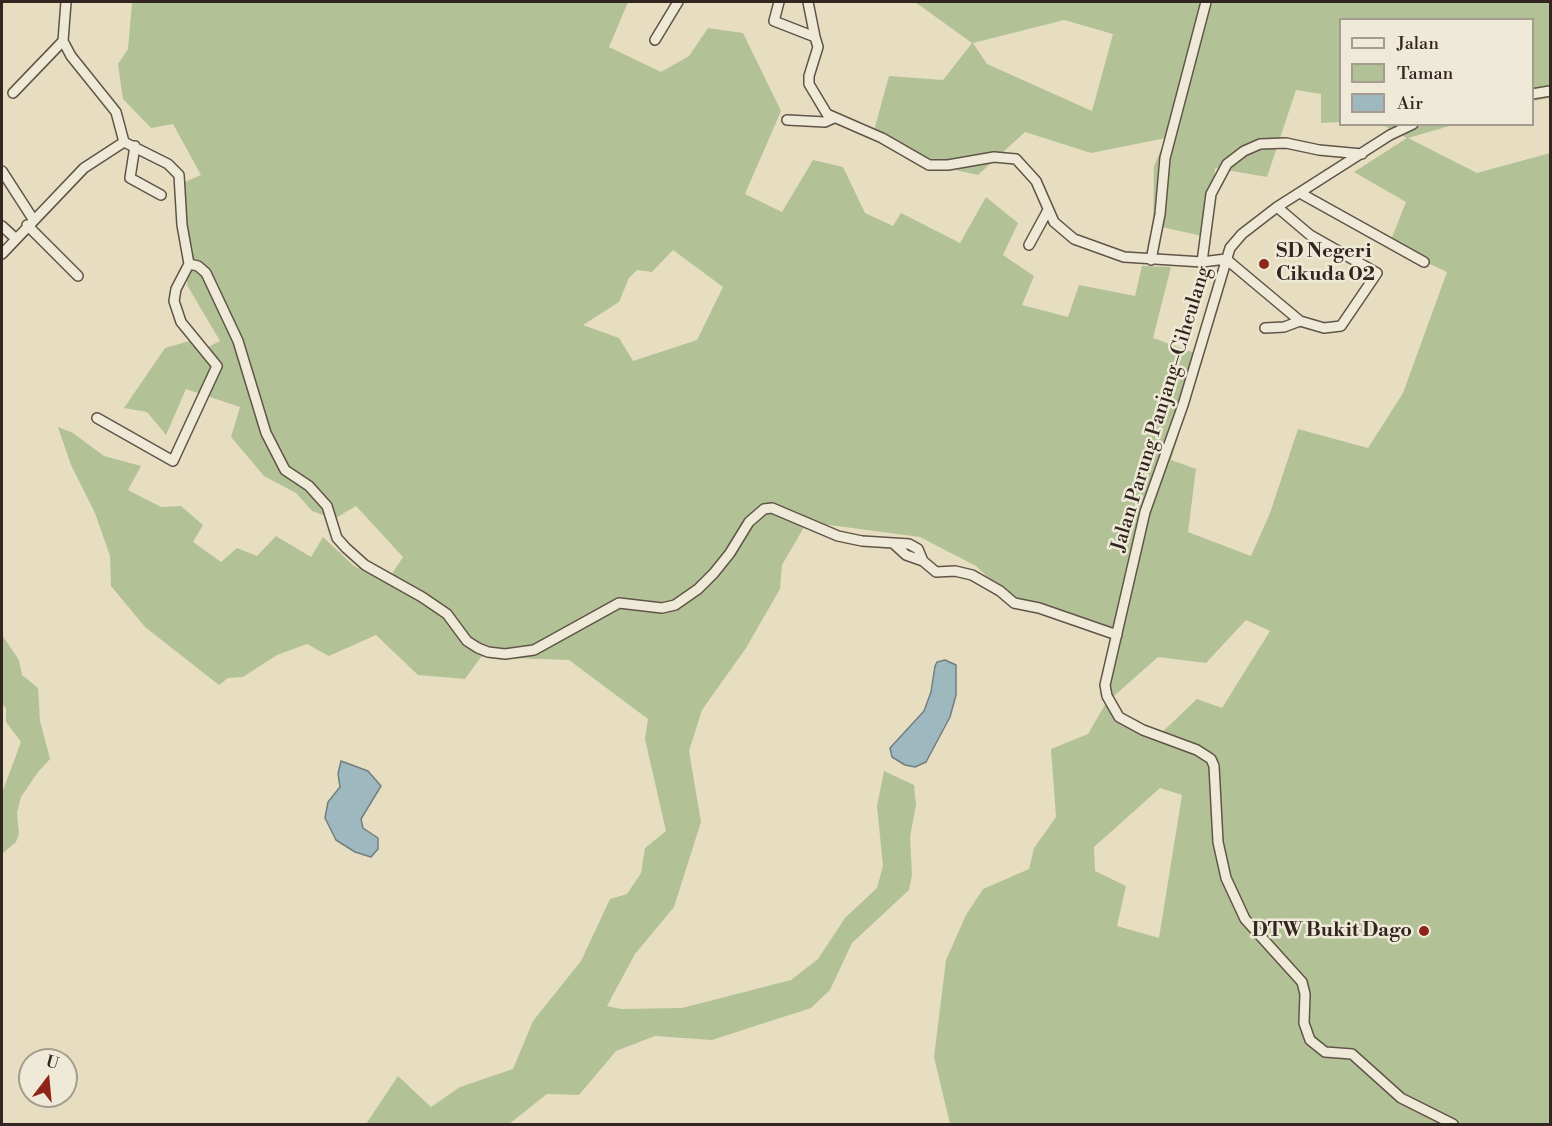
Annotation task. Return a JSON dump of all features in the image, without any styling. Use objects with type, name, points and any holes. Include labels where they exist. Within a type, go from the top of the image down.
[{"type":"street","points":[[65,2],[63,41],[71,56],[116,112],[124,141]]},
{"type":"street","points":[[655,40],[678,2]]},
{"type":"street","points":[[779,2],[774,21],[815,37]]},
{"type":"street","points":[[808,2],[818,47],[809,84],[822,110],[834,118],[882,138],[929,165],[948,165],[994,157],[1016,159],[1036,180],[1048,210],[1058,227],[1074,239],[1103,252],[1151,260],[1202,262],[1226,259],[1300,321],[1324,328],[1341,326],[1377,273],[1310,235],[1277,207]]},
{"type":"street","points":[[1151,260],[1160,214],[1165,158],[1206,2]]},
{"type":"street","points":[[13,93],[63,41]]},
{"type":"street","points":[[1534,94],[1551,91]]},
{"type":"street","points":[[787,120],[825,122],[834,118]]},
{"type":"street","name":"Jalan Parung Panjang–Ciheulang","points":[[1410,126],[1277,207],[1242,234],[1230,248],[1183,405],[1145,512],[1105,685],[1112,708],[1129,723],[1197,750],[1211,759],[1214,766],[1218,842],[1226,878],[1245,919],[1302,982],[1305,994],[1304,1023],[1310,1040],[1325,1052],[1352,1054],[1401,1098],[1453,1125]]},
{"type":"street","points":[[97,418],[173,461],[195,409],[218,366],[181,321],[174,301],[176,289],[189,264],[182,225],[179,176],[168,164],[124,141]]},
{"type":"street","points":[[2,254],[30,222],[84,168],[124,141]]},
{"type":"street","points":[[1202,262],[1211,195],[1227,164],[1244,151],[1260,144],[1286,143],[1319,150],[1362,154]]},
{"type":"street","points":[[135,146],[130,178],[161,195]]},
{"type":"street","points":[[2,171],[30,222],[78,276]]},
{"type":"street","points":[[1300,193],[1424,262]]},
{"type":"street","points":[[1029,245],[1048,210]]},
{"type":"street","points":[[2,226],[15,238]]},
{"type":"street","points":[[189,264],[198,266],[206,273],[238,341],[266,433],[285,470],[309,486],[327,506],[337,538],[365,566],[422,597],[447,614],[467,641],[488,652],[505,654],[534,650],[619,603],[662,608],[681,602],[714,573],[730,553],[749,522],[764,509],[772,508],[838,536],[895,545],[909,544],[918,549],[923,561],[936,572],[955,571],[981,579],[1014,603],[1039,608],[1117,635]]},
{"type":"street","points":[[1265,328],[1284,327],[1300,321]]},
{"type":"green space","points":[[132,2],[628,2],[609,47],[661,72],[689,56],[708,28],[743,33],[781,111],[745,194],[782,212],[813,160],[843,167],[865,213],[893,226],[901,213],[960,243],[986,197],[1018,223],[1003,255],[1034,276],[1022,305],[1068,317],[1079,285],[1135,296],[1142,266],[1171,267],[1153,338],[1203,356],[1171,460],[1196,469],[1188,532],[1251,556],[1270,513],[1298,429],[1368,448],[1403,393],[1447,272],[1389,245],[1406,202],[1354,172],[1407,138],[1385,126],[1450,126],[1408,138],[1477,173],[1550,153],[1550,1124],[950,1124],[934,1057],[946,960],[966,915],[983,889],[1029,869],[1034,848],[1056,817],[1051,749],[1088,734],[1106,703],[1105,680],[1118,632],[1012,600],[976,566],[920,537],[807,522],[782,565],[780,589],[746,648],[702,710],[689,751],[701,822],[674,907],[635,954],[607,1006],[621,1009],[682,1008],[791,980],[818,959],[845,918],[877,888],[883,866],[877,806],[884,771],[914,785],[916,805],[910,837],[912,875],[909,890],[852,943],[830,990],[811,1008],[712,1040],[655,1036],[616,1051],[579,1095],[547,1094],[509,1124],[366,1124],[398,1076],[431,1107],[460,1087],[513,1069],[533,1021],[581,961],[610,899],[627,894],[641,873],[645,848],[666,831],[645,739],[648,719],[569,660],[481,657],[465,679],[418,675],[376,635],[329,656],[307,644],[277,655],[243,677],[228,678],[219,685],[145,627],[111,586],[110,556],[95,513],[71,465],[58,427],[73,433],[104,456],[141,466],[128,490],[161,507],[181,506],[203,525],[193,542],[221,562],[237,548],[257,556],[276,536],[311,557],[323,537],[354,566],[386,583],[403,557],[356,506],[334,519],[312,511],[296,493],[264,476],[231,437],[240,407],[186,389],[166,435],[147,412],[124,408],[165,348],[193,340],[202,350],[220,341],[187,285],[189,256],[176,186],[201,175],[173,124],[151,128],[123,99],[118,64],[128,49]],"holes":[[[673,250],[723,287],[697,340],[633,361],[619,338],[583,325],[619,302],[629,278],[637,270],[652,272]],[[1246,620],[1270,631],[1222,708],[1197,699],[1157,737],[1106,703],[1158,657],[1206,663]],[[1160,788],[1182,795],[1159,938],[1117,926],[1126,886],[1095,871],[1094,847]]]},
{"type":"green space","points":[[915,2],[1550,2],[1550,98],[1534,101],[1534,18],[1339,18],[1339,122],[1321,123],[1321,94],[1296,90],[1267,177],[1215,168],[1211,238],[1153,225],[1154,166],[1166,138],[1091,153],[1025,132],[978,175],[955,170],[923,168],[873,134],[889,76],[943,80],[972,43]],"holes":[[[1064,20],[1113,34],[1092,111],[987,64],[973,43]]]},
{"type":"green space","points":[[2,635],[19,660],[22,675],[38,688],[40,721],[50,759],[21,797],[17,813],[19,834],[16,842],[2,854],[2,793],[21,742],[6,722],[6,708],[2,704]]},
{"type":"water","points":[[945,660],[956,665],[956,695],[950,717],[926,762],[915,767],[905,765],[892,757],[890,748],[924,711],[931,692],[935,666],[937,662]]},
{"type":"water","points":[[341,761],[368,771],[381,786],[361,819],[363,828],[378,838],[378,849],[371,857],[355,852],[336,840],[325,818],[328,802],[340,787],[338,774]]},
{"type":"place","name":"SD Negeri Cikuda 02","points":[[1264,264]]},
{"type":"place","name":"DTW Bukit Dago","points":[[1424,931]]}]
